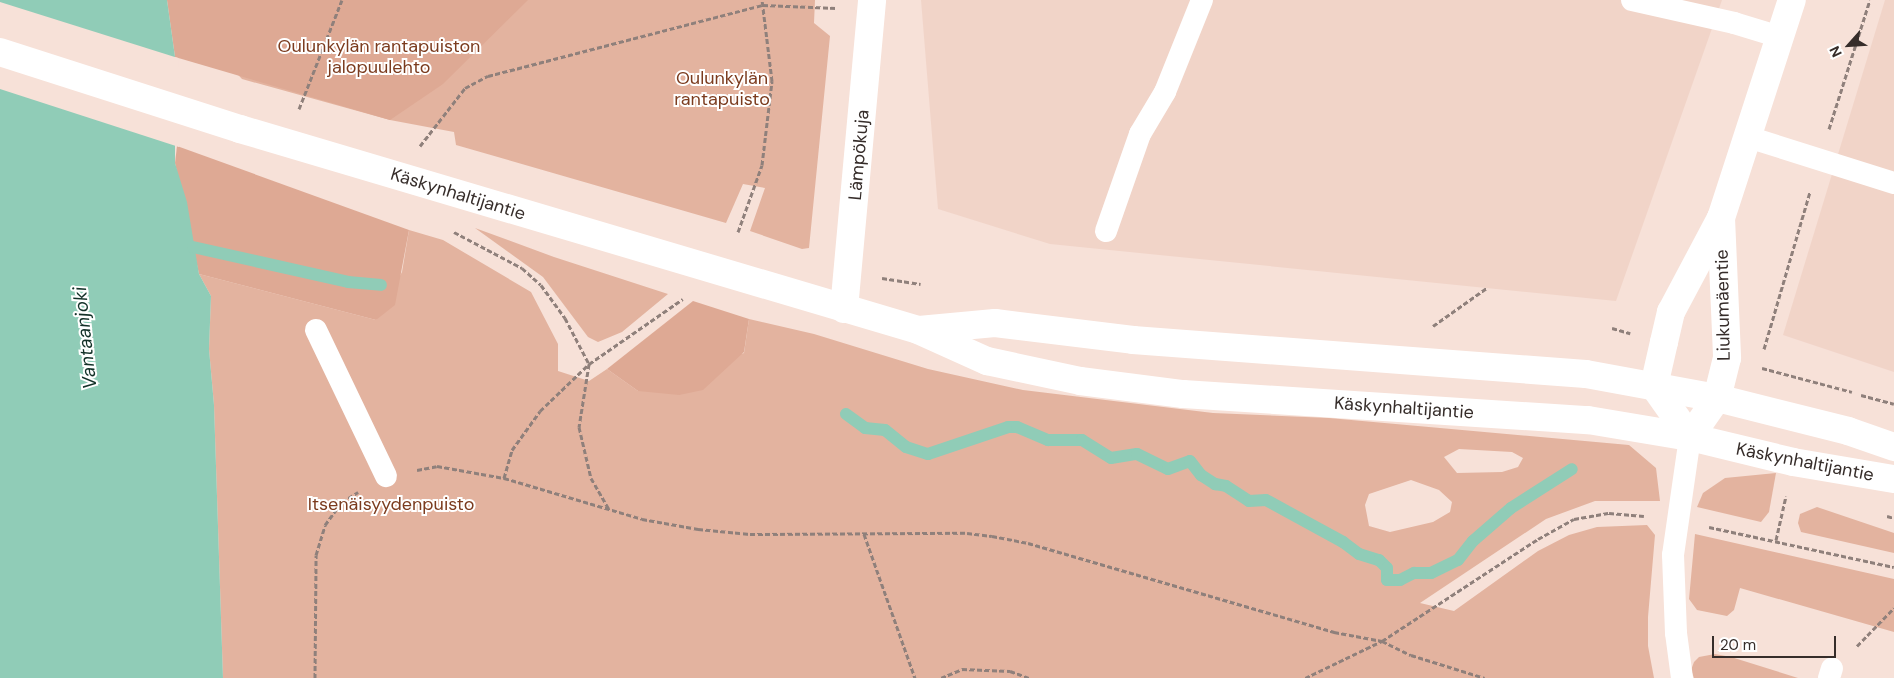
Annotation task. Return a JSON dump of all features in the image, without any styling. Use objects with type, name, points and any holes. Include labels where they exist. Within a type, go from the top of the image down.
[{"type":"main road","name":"Liukumäentie","points":[[1654,386],[1671,312],[1721,218],[1792,0]]},
{"type":"main road","name":"Lämpökuja","points":[[844,309],[872,5]]},
{"type":"main road","name":"Käskynhaltijantie","points":[[0,52],[240,129],[918,330],[987,361],[1080,381],[1183,394],[1588,420],[1690,438],[1793,462],[1894,480]]},
{"type":"main road","name":"Liukumäentie","points":[[1690,438],[1717,398],[1728,358],[1721,218]]},
{"type":"main road","name":"Käskynhaltijantie","points":[[918,330],[995,323],[1133,340],[1586,374],[1717,398],[1848,431],[1894,447]]},
{"type":"main road","points":[[1654,386],[1690,438]]},
{"type":"lane","points":[[1106,231],[1140,134],[1165,92],[1202,0]]},
{"type":"lane","points":[[1632,0],[1734,23],[1780,37]]},
{"type":"lane","points":[[1748,137],[1894,183]]},
{"type":"lane","points":[[316,330],[386,476]]},
{"type":"lane","points":[[1682,678],[1676,633],[1673,555],[1690,438]]},
{"type":"path","points":[[299,109],[342,0]]},
{"type":"path","points":[[738,232],[762,165],[772,81],[762,0]]},
{"type":"path","points":[[419,147],[465,88],[488,76],[763,5],[872,5]]},
{"type":"path","points":[[446,228],[522,268],[541,286],[565,318],[589,364],[580,427],[591,478],[609,509]]},
{"type":"path","points":[[1433,327],[1488,288]]},
{"type":"path","points":[[683,300],[589,364],[540,411],[512,450],[504,478],[609,509],[698,530],[750,534],[968,533],[1010,540],[1334,632],[1382,641],[1411,655],[1485,678]]},
{"type":"path","points":[[1759,367],[1894,404]]},
{"type":"path","points":[[1776,540],[1786,494]]},
{"type":"path","points":[[1305,678],[1382,641],[1538,539],[1574,519],[1609,513],[1678,520],[1894,567]]},
{"type":"path","points":[[864,534],[915,678]]},
{"type":"path","points":[[315,606],[315,678]]},
{"type":"path","points":[[1830,673],[1883,622],[1894,608]]},
{"type":"path","points":[[940,678],[962,669],[1010,671],[1029,678]]},
{"type":"shaded area","points":[[921,0],[1722,0],[1616,301],[1050,244],[938,209]]},
{"type":"shaded area","points":[[1885,0],[1894,0],[1894,372],[1783,335]]},
{"type":"green space","name":"Oulunkylän rantapuisto","points":[[167,0],[815,0],[814,23],[830,36],[809,248],[802,249],[750,231],[765,188],[743,184],[726,223],[456,145],[454,132],[390,120],[242,79]]},
{"type":"green space","name":"Oulunkylän rantapuiston jalopuulehto","points":[[167,0],[528,0],[443,84],[390,120],[175,57]]},
{"type":"green space","points":[[177,146],[409,230],[395,305],[376,320],[199,274],[175,163]]},
{"type":"green space","points":[[475,228],[554,257],[668,294],[622,332],[598,342],[588,337],[543,277]]},
{"type":"green space","name":"Itsenäisyydenpuisto","points":[[409,230],[443,240],[531,292],[558,344],[558,371],[589,381],[607,369],[638,391],[744,353],[749,319],[814,334],[928,369],[1023,390],[1213,413],[1329,418],[1629,445],[1656,468],[1660,501],[1595,501],[1546,519],[1420,603],[1454,611],[1538,551],[1569,535],[1597,527],[1647,525],[1655,535],[1648,617],[1648,646],[1654,678],[223,678],[214,405],[209,349],[211,296],[199,274],[376,320],[402,272]],"holes":[[[1459,449],[1512,452],[1523,458],[1518,467],[1502,472],[1457,473],[1444,457]],[[1411,480],[1439,490],[1452,502],[1450,512],[1433,522],[1390,532],[1369,526],[1365,505],[1369,494]]]},
{"type":"green space","points":[[693,301],[749,319],[744,352],[703,390],[679,395],[638,391],[607,369]]},
{"type":"green space","points":[[1776,473],[1769,512],[1761,522],[1697,507],[1703,493],[1725,478]]},
{"type":"green space","points":[[1817,507],[1894,533],[1894,553],[1801,532],[1798,523],[1800,514]]},
{"type":"green space","points":[[1695,534],[1894,579],[1894,632],[1740,588],[1734,610],[1727,616],[1697,610],[1689,599]]},
{"type":"green space","points":[[1715,654],[1731,657],[1798,678],[1694,678],[1691,670],[1694,662],[1699,657]]},
{"type":"water","name":"Vantaanjoki","points":[[0,0],[167,0],[175,57],[175,163],[187,202],[199,274],[211,296],[209,349],[214,405],[223,678],[0,678]]},
{"type":"pier","points":[[0,2],[178,58],[179,147],[0,89]]},
{"type":"waterway","points":[[193,247],[348,282],[381,285]]},
{"type":"waterway","points":[[846,414],[865,428],[885,430],[906,447],[928,454],[1008,427],[1017,427],[1048,440],[1082,440],[1111,458],[1137,454],[1168,469],[1190,461],[1201,475],[1215,484],[1226,486],[1249,501],[1266,500],[1343,542],[1359,554],[1379,560],[1387,568],[1387,580],[1400,580],[1414,573],[1431,573],[1458,560],[1473,541],[1511,508],[1572,469]]}]
